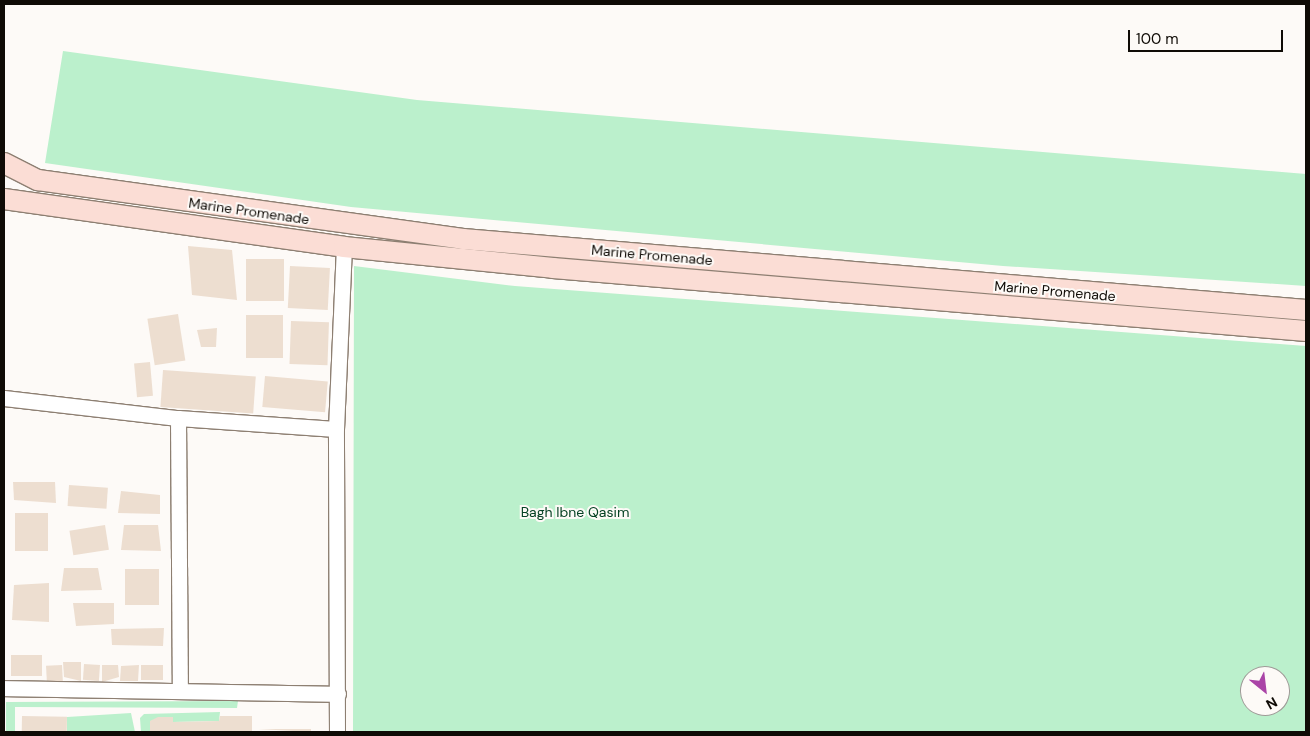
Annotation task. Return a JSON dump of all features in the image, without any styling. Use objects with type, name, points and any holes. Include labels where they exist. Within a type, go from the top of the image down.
[{"type":"main road","name":"Marine Promenade","points":[[4,163],[38,180],[344,225],[948,283],[1306,310]]},
{"type":"main road","name":"Marine Promenade","points":[[4,199],[344,247],[945,304],[1306,331]]},
{"type":"main road","points":[[945,304],[953,294],[948,283]]},
{"type":"main road","points":[[1002,308],[998,293],[1005,286]]},
{"type":"street","points":[[337,732],[336,429],[344,247]]},
{"type":"street","points":[[4,398],[178,418],[336,429]]},
{"type":"street","points":[[178,418],[180,690]]},
{"type":"street","points":[[4,688],[338,694]]},
{"type":"green space","points":[[63,51],[417,100],[1306,174],[1306,286],[1003,266],[351,207],[45,163]]},
{"type":"green space","name":"Bagh Ibne Qasim","points":[[354,266],[515,286],[1306,346],[1306,732],[353,732]]},
{"type":"green space","points":[[238,701],[237,708],[15,707],[15,732],[6,732],[6,702]]},
{"type":"green space","points":[[220,712],[219,721],[173,722],[173,717],[151,721],[150,732],[141,732],[140,718],[144,714]]},
{"type":"green space","points":[[131,713],[135,732],[67,732],[67,717]]},
{"type":"building","points":[[188,246],[232,250],[237,300],[192,295]]},
{"type":"building","points":[[246,259],[284,259],[284,301],[246,301]]},
{"type":"building","points":[[290,266],[330,268],[328,310],[288,308]]},
{"type":"building","points":[[178,314],[185,360],[155,365],[147,319]]},
{"type":"building","points":[[246,315],[283,315],[283,358],[246,358]]},
{"type":"building","points":[[291,321],[329,322],[327,365],[289,364]]},
{"type":"building","points":[[217,328],[216,347],[201,347],[197,330]]},
{"type":"building","points":[[150,362],[153,396],[137,397],[134,363]]},
{"type":"building","points":[[163,370],[256,376],[253,413],[160,407]]},
{"type":"building","points":[[265,376],[328,381],[325,412],[262,407]]},
{"type":"building","points":[[13,482],[55,482],[56,503],[14,500]]},
{"type":"building","points":[[69,485],[108,488],[106,509],[68,506]]},
{"type":"building","points":[[121,491],[160,495],[160,514],[118,513]]},
{"type":"building","points":[[15,513],[48,513],[48,551],[15,551]]},
{"type":"building","points":[[105,525],[109,550],[73,555],[69,531]]},
{"type":"building","points":[[124,525],[158,525],[161,551],[121,550]]},
{"type":"building","points":[[64,568],[98,568],[102,590],[61,591]]},
{"type":"building","points":[[125,569],[159,569],[159,605],[125,605]]},
{"type":"building","points":[[49,583],[49,622],[12,620],[14,585]]},
{"type":"building","points":[[73,603],[114,603],[114,624],[76,626]]},
{"type":"building","points":[[164,628],[163,646],[112,645],[111,629]]},
{"type":"building","points":[[11,655],[42,655],[42,676],[11,676]]},
{"type":"building","points":[[63,662],[81,662],[81,681],[64,677]]},
{"type":"building","points":[[84,664],[100,665],[99,681],[83,680]]},
{"type":"building","points":[[62,665],[63,682],[47,683],[46,666]]},
{"type":"building","points":[[102,665],[118,665],[119,677],[102,682]]},
{"type":"building","points":[[139,665],[138,681],[120,681],[121,666]]},
{"type":"building","points":[[141,665],[163,665],[163,680],[141,680]]},
{"type":"building","points":[[22,716],[67,717],[67,732],[22,732]]},
{"type":"building","points":[[220,716],[252,716],[252,732],[150,732],[150,721],[158,717],[173,717],[173,722],[219,721]]},
{"type":"building","points":[[258,729],[311,729],[311,732]]}]
